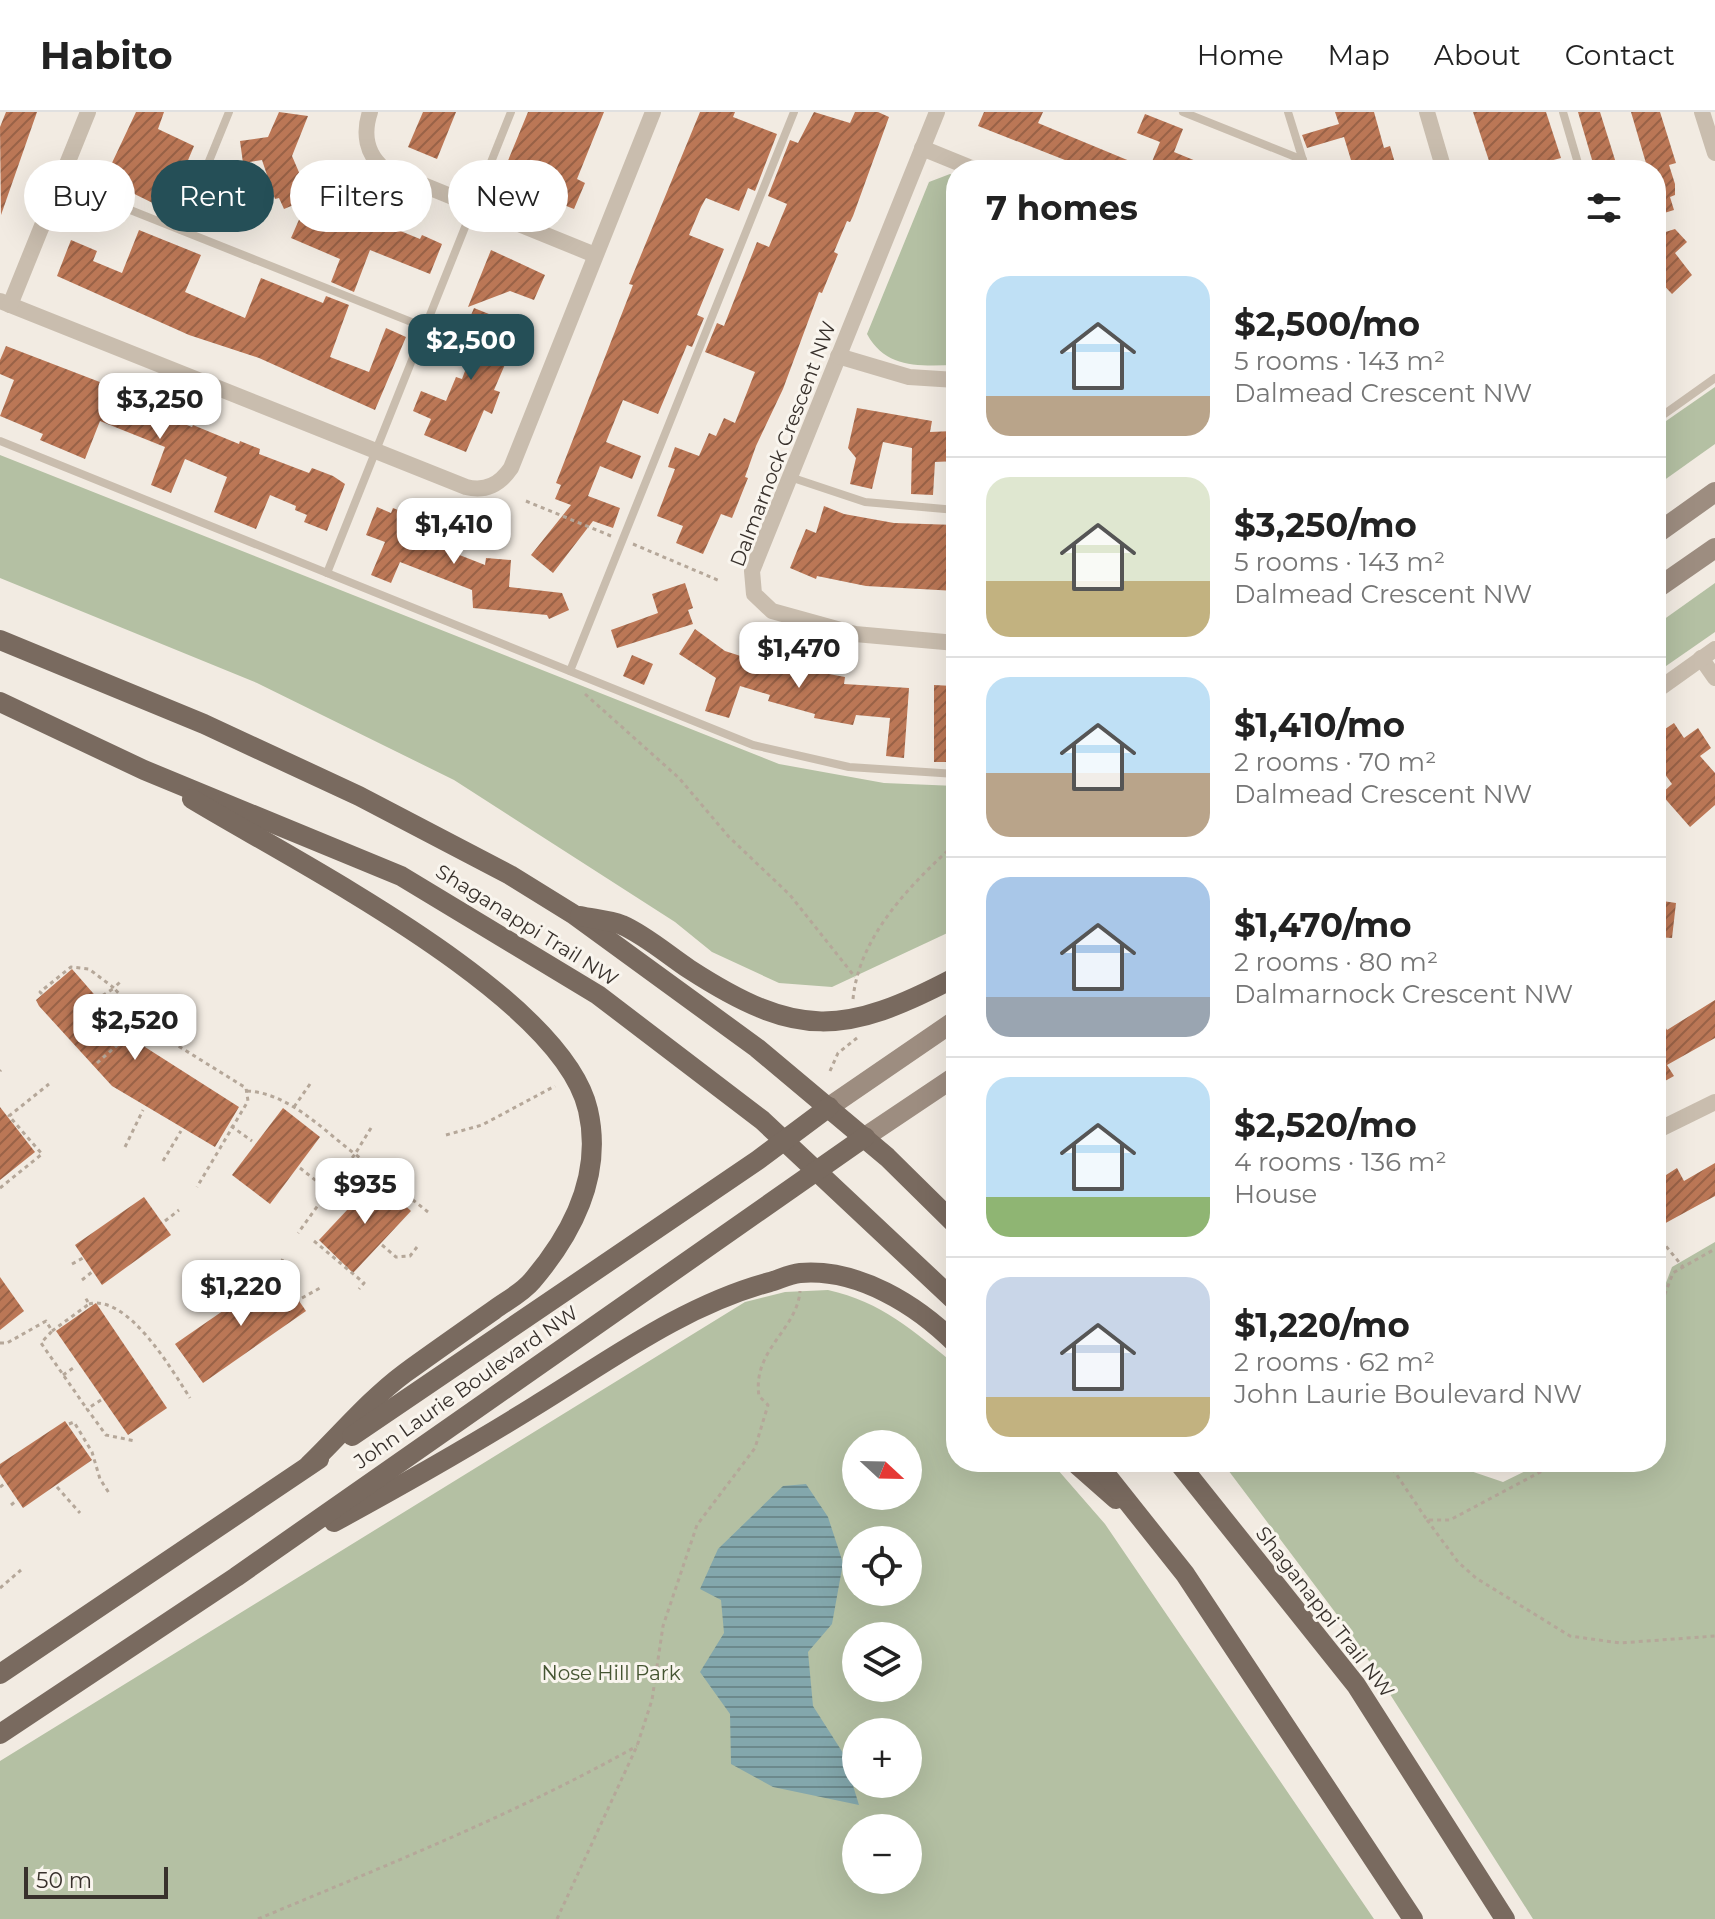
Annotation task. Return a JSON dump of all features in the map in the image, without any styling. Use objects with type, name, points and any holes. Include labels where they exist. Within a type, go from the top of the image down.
[{"type":"main road","points":[[1666,527],[1715,492]]},
{"type":"main road","points":[[1666,582],[1715,548]]},
{"type":"main road","name":"Shaganappi Trail NW","points":[[0,640],[204,724],[359,796],[510,875],[573,914],[757,1048],[865,1137],[946,1215]]},
{"type":"main road","name":"Shaganappi Trail NW","points":[[0,702],[144,770],[401,876],[598,995],[785,1140],[946,1293]]},
{"type":"main road","points":[[144,770],[407,928],[498,992],[568,1063],[588,1108],[592,1137],[591,1174],[582,1204],[564,1240],[530,1285],[401,1376],[309,1465]]},
{"type":"main road","points":[[573,914],[622,925],[723,991],[793,1020],[824,1023],[866,1018],[906,1004],[946,982]]},
{"type":"main road","name":"John Laurie Boulevard NW","points":[[0,1674],[561,1296],[946,1027]]},
{"type":"main road","name":"John Laurie Boulevard NW","points":[[0,1734],[236,1577],[946,1083]]},
{"type":"main road","points":[[236,1577],[455,1455],[686,1313],[743,1289],[800,1273],[842,1278],[876,1287],[919,1311],[946,1335]]},
{"type":"main road","points":[[1086,1472],[1141,1517]]},
{"type":"main road","points":[[1104,1472],[1185,1574],[1413,1919]]},
{"type":"main road","name":"Shaganappi Trail NW","points":[[1186,1472],[1356,1685],[1505,1919]]},
{"type":"street","points":[[69,160],[88,112]]},
{"type":"street","points":[[370,112],[367,140],[377,163],[393,174],[448,196]]},
{"type":"street","points":[[37,232],[5,303],[466,487],[485,488],[499,483],[511,468],[653,112]]},
{"type":"street","name":"Dalmarnock Crescent NW","points":[[937,112],[752,571],[753,590],[763,605],[772,611],[855,634],[946,642]]},
{"type":"street","points":[[1427,112],[1441,160]]},
{"type":"street","points":[[1702,112],[1715,153]]},
{"type":"street","points":[[922,148],[951,160]]},
{"type":"street","points":[[538,232],[595,255]]},
{"type":"street","points":[[838,356],[909,377],[946,379]]},
{"type":"street","points":[[1666,684],[1708,653],[1715,678]]},
{"type":"street","points":[[1666,1126],[1715,1102]]},
{"type":"lane","points":[[209,160],[229,112]]},
{"type":"lane","points":[[492,160],[511,112]]},
{"type":"lane","points":[[570,671],[794,112]]},
{"type":"lane","points":[[1183,112],[1303,160]]},
{"type":"lane","points":[[1288,112],[1303,160]]},
{"type":"lane","points":[[1563,112],[1577,160]]},
{"type":"lane","points":[[186,232],[424,327]]},
{"type":"lane","points":[[327,573],[463,232]]},
{"type":"lane","points":[[1666,412],[1715,378]]},
{"type":"lane","points":[[0,441],[706,727],[795,757],[849,767],[946,773]]},
{"type":"lane","points":[[790,477],[865,502],[946,509]]},
{"type":"path","points":[[570,671],[580,689],[679,778],[729,837],[790,895],[855,977]]},
{"type":"path","points":[[852,1005],[855,977],[866,947],[923,873],[946,852]]},
{"type":"path","points":[[42,994],[40,992],[71,967],[89,969],[114,988],[136,1011],[140,1017],[138,1021],[97,1063]]},
{"type":"path","points":[[99,998],[122,980]]},
{"type":"path","points":[[138,1021],[247,1091],[263,1092],[294,1107],[355,1154],[390,1186],[428,1212]]},
{"type":"path","points":[[830,1071],[838,1053],[857,1038],[856,1028]]},
{"type":"path","points":[[446,1135],[482,1125],[563,1082]]},
{"type":"path","points":[[0,1188],[42,1154],[9,1116],[49,1084]]},
{"type":"path","points":[[294,1107],[310,1084]]},
{"type":"path","points":[[197,1187],[248,1101],[247,1091]]},
{"type":"path","points":[[125,1147],[143,1110]]},
{"type":"path","points":[[232,1127],[252,1141]]},
{"type":"path","points":[[298,1233],[371,1128]]},
{"type":"path","points":[[163,1161],[181,1131]]},
{"type":"path","points":[[300,1168],[348,1206]]},
{"type":"path","points":[[165,1221],[179,1210]]},
{"type":"path","points":[[314,1241],[364,1283],[359,1289]]},
{"type":"path","points":[[382,1245],[396,1257],[410,1256],[417,1247]]},
{"type":"path","points":[[1666,1246],[1683,1267]]},
{"type":"path","points":[[1666,1291],[1673,1273],[1715,1249]]},
{"type":"path","points":[[278,1270],[284,1256]]},
{"type":"path","points":[[72,1264],[83,1258]]},
{"type":"path","points":[[82,1280],[92,1272]]},
{"type":"path","points":[[557,1919],[637,1746],[652,1700],[663,1626],[697,1525],[755,1448],[761,1434],[768,1405],[759,1396],[760,1370],[795,1307],[800,1285]]},
{"type":"path","points":[[302,1298],[320,1288]]},
{"type":"path","points":[[85,1297],[89,1304]]},
{"type":"path","points":[[135,1441],[106,1435],[41,1343],[52,1331],[89,1304],[103,1303],[132,1321],[158,1349],[190,1398]]},
{"type":"path","points":[[0,1343],[7,1343],[46,1321],[52,1331]]},
{"type":"path","points":[[63,1375],[76,1366]]},
{"type":"path","points":[[87,1409],[101,1400]]},
{"type":"path","points":[[69,1424],[74,1422],[92,1452],[100,1479],[109,1493]]},
{"type":"path","points":[[1395,1472],[1458,1562],[1476,1578],[1570,1636],[1620,1643],[1715,1636]]},
{"type":"path","points":[[1427,1520],[1450,1520],[1540,1472]]},
{"type":"path","points":[[57,1487],[80,1513]]},
{"type":"path","points":[[11,1505],[16,1501]]},
{"type":"path","points":[[0,1588],[21,1570]]},
{"type":"path","points":[[258,1919],[492,1820],[577,1780],[637,1746]]},
{"type":"green space","points":[[946,176],[946,365],[917,365],[894,359],[884,354],[867,334],[929,182]]},
{"type":"green space","points":[[1715,387],[1715,444],[1666,479],[1666,421]]},
{"type":"green space","points":[[0,455],[779,764],[884,783],[946,786],[946,934],[832,987],[779,983],[712,952],[675,922],[454,780],[257,683],[0,578]]},
{"type":"green space","points":[[1715,583],[1715,632],[1666,666],[1666,618]]},
{"type":"green space","points":[[1715,1242],[1715,1919],[1533,1919],[1353,1636],[1230,1472],[1474,1472],[1503,1482],[1524,1472],[1666,1472],[1666,1283],[1672,1267]]},
{"type":"green space","name":"Nose Hill Park","points":[[828,1290],[881,1310],[946,1357],[946,1472],[1060,1472],[1105,1524],[1374,1919],[0,1919],[0,1761],[745,1302],[785,1292]]},
{"type":"water","points":[[806,1484],[828,1517],[842,1560],[832,1624],[808,1652],[813,1706],[842,1751],[842,1798],[857,1798],[859,1805],[773,1787],[731,1764],[730,1714],[700,1672],[724,1633],[721,1600],[700,1589],[718,1549],[783,1486]]},
{"type":"building","points":[[6,112],[37,112],[1,215],[0,127]]},
{"type":"building","points":[[136,112],[164,112],[158,129],[194,146],[188,160],[151,160],[151,202],[135,194],[135,160],[113,160]]},
{"type":"building","points":[[279,112],[308,116],[292,156],[294,160],[290,160],[290,206],[284,209],[279,198],[275,199],[274,196],[274,160],[243,160],[240,141],[268,137]]},
{"type":"building","points":[[423,112],[456,112],[437,159],[408,147]]},
{"type":"building","points":[[528,112],[604,112],[577,179],[585,183],[574,209],[568,207],[568,160],[508,160]]},
{"type":"building","points":[[700,112],[735,112],[733,117],[777,134],[755,191],[748,188],[739,211],[706,198],[701,207],[689,235],[724,249],[697,315],[704,318],[692,347],[687,345],[658,414],[623,400],[606,442],[641,456],[632,479],[600,466],[588,496],[620,508],[613,528],[593,521],[553,573],[531,555],[571,505],[555,499],[561,485],[556,483],[633,285],[629,284]]},
{"type":"building","points":[[814,112],[850,123],[855,112],[878,112],[889,117],[853,216],[850,222],[847,221],[834,252],[838,254],[822,293],[819,292],[783,389],[756,446],[745,477],[748,478],[732,518],[721,514],[703,554],[676,543],[683,526],[657,516],[675,469],[668,467],[675,447],[699,456],[709,433],[716,436],[724,418],[735,423],[755,372],[705,352],[717,323],[724,326],[757,242],[769,247],[787,204],[768,196],[790,140],[798,143]]},
{"type":"building","points":[[984,112],[1043,112],[1038,123],[1127,160],[1065,160],[978,126]]},
{"type":"building","points":[[1335,112],[1374,112],[1384,148],[1390,146],[1394,160],[1351,160],[1344,137],[1307,148],[1302,135],[1339,124]]},
{"type":"building","points":[[1473,112],[1546,112],[1561,158],[1489,160]]},
{"type":"building","points":[[1578,112],[1600,112],[1615,160],[1592,160]]},
{"type":"building","points":[[1631,112],[1660,112],[1676,163],[1669,165],[1675,184],[1675,195],[1670,197],[1674,210],[1666,212],[1666,160],[1645,160]]},
{"type":"building","points":[[1145,114],[1183,129],[1174,152],[1194,160],[1153,160],[1160,142],[1137,133]]},
{"type":"building","points":[[1675,229],[1687,242],[1675,253],[1692,275],[1672,294],[1666,288],[1666,232]]},
{"type":"building","points":[[139,230],[201,255],[185,292],[245,318],[261,278],[323,303],[326,296],[349,305],[330,357],[369,372],[386,328],[406,337],[375,410],[259,358],[189,335],[57,276],[71,240],[97,251],[93,261],[122,273]]},
{"type":"building","points":[[294,232],[403,232],[420,239],[422,235],[442,244],[430,274],[370,250],[354,292],[331,282],[340,259],[291,238]]},
{"type":"building","points":[[491,250],[545,275],[534,300],[510,291],[468,307]]},
{"type":"building","points":[[474,308],[521,327],[494,390],[500,392],[492,414],[484,410],[466,452],[424,435],[431,419],[413,411],[421,391],[446,401],[456,377],[462,379],[473,350],[459,344]]},
{"type":"building","points":[[6,346],[131,394],[128,402],[239,444],[240,441],[260,449],[259,454],[309,473],[312,468],[333,476],[345,484],[327,531],[304,522],[307,515],[295,510],[296,506],[270,495],[256,529],[214,512],[227,477],[185,459],[171,493],[151,485],[165,447],[100,421],[85,459],[40,440],[43,434],[0,416],[14,380],[0,374],[0,360]]},
{"type":"building","points":[[857,408],[932,421],[930,432],[946,431],[946,461],[935,462],[933,495],[911,494],[912,448],[883,442],[872,489],[850,484],[856,458],[848,448]]},
{"type":"building","points":[[824,506],[844,514],[894,523],[946,525],[946,590],[866,586],[817,576],[816,579],[790,568],[806,529],[816,533]]},
{"type":"building","points":[[377,507],[391,513],[393,508],[442,528],[436,542],[440,544],[439,547],[485,565],[486,558],[511,560],[509,587],[562,593],[569,610],[549,619],[547,615],[473,608],[472,590],[400,562],[391,583],[371,575],[385,542],[366,535]]},
{"type":"building","points":[[685,583],[693,608],[688,610],[693,624],[617,648],[611,630],[658,613],[652,594]]},
{"type":"building","points":[[695,629],[725,651],[778,668],[781,658],[819,669],[818,672],[845,677],[844,684],[909,688],[904,758],[886,756],[890,718],[856,715],[853,725],[814,718],[815,714],[768,701],[770,695],[740,686],[729,718],[705,711],[716,678],[679,654]]},
{"type":"building","points":[[632,655],[653,664],[644,685],[623,676]]},
{"type":"building","points":[[934,685],[946,686],[946,762],[934,762]]},
{"type":"building","points":[[1674,723],[1684,738],[1698,728],[1711,748],[1700,756],[1715,773],[1715,805],[1690,827],[1666,800],[1666,789],[1672,784],[1666,776],[1666,728]]},
{"type":"building","points":[[1666,902],[1676,903],[1672,938],[1666,938]]},
{"type":"building","points":[[72,969],[134,1040],[239,1107],[215,1147],[112,1086],[39,1006],[36,1000]]},
{"type":"building","points":[[1715,1000],[1715,1038],[1667,1065],[1674,1076],[1666,1080],[1667,1030]]},
{"type":"building","points":[[0,1107],[35,1152],[0,1180]]},
{"type":"building","points":[[283,1108],[320,1137],[270,1204],[232,1175]]},
{"type":"building","points":[[1715,1163],[1715,1196],[1666,1223],[1666,1175],[1677,1168],[1684,1181]]},
{"type":"building","points":[[376,1179],[411,1211],[353,1273],[319,1240]]},
{"type":"building","points":[[144,1197],[171,1235],[102,1285],[75,1245]]},
{"type":"building","points":[[279,1272],[306,1311],[203,1383],[175,1344]]},
{"type":"building","points":[[0,1277],[24,1311],[0,1330]]},
{"type":"building","points":[[96,1303],[167,1408],[128,1435],[56,1331]]},
{"type":"building","points":[[65,1421],[92,1460],[23,1508],[0,1474],[0,1464]]}]
